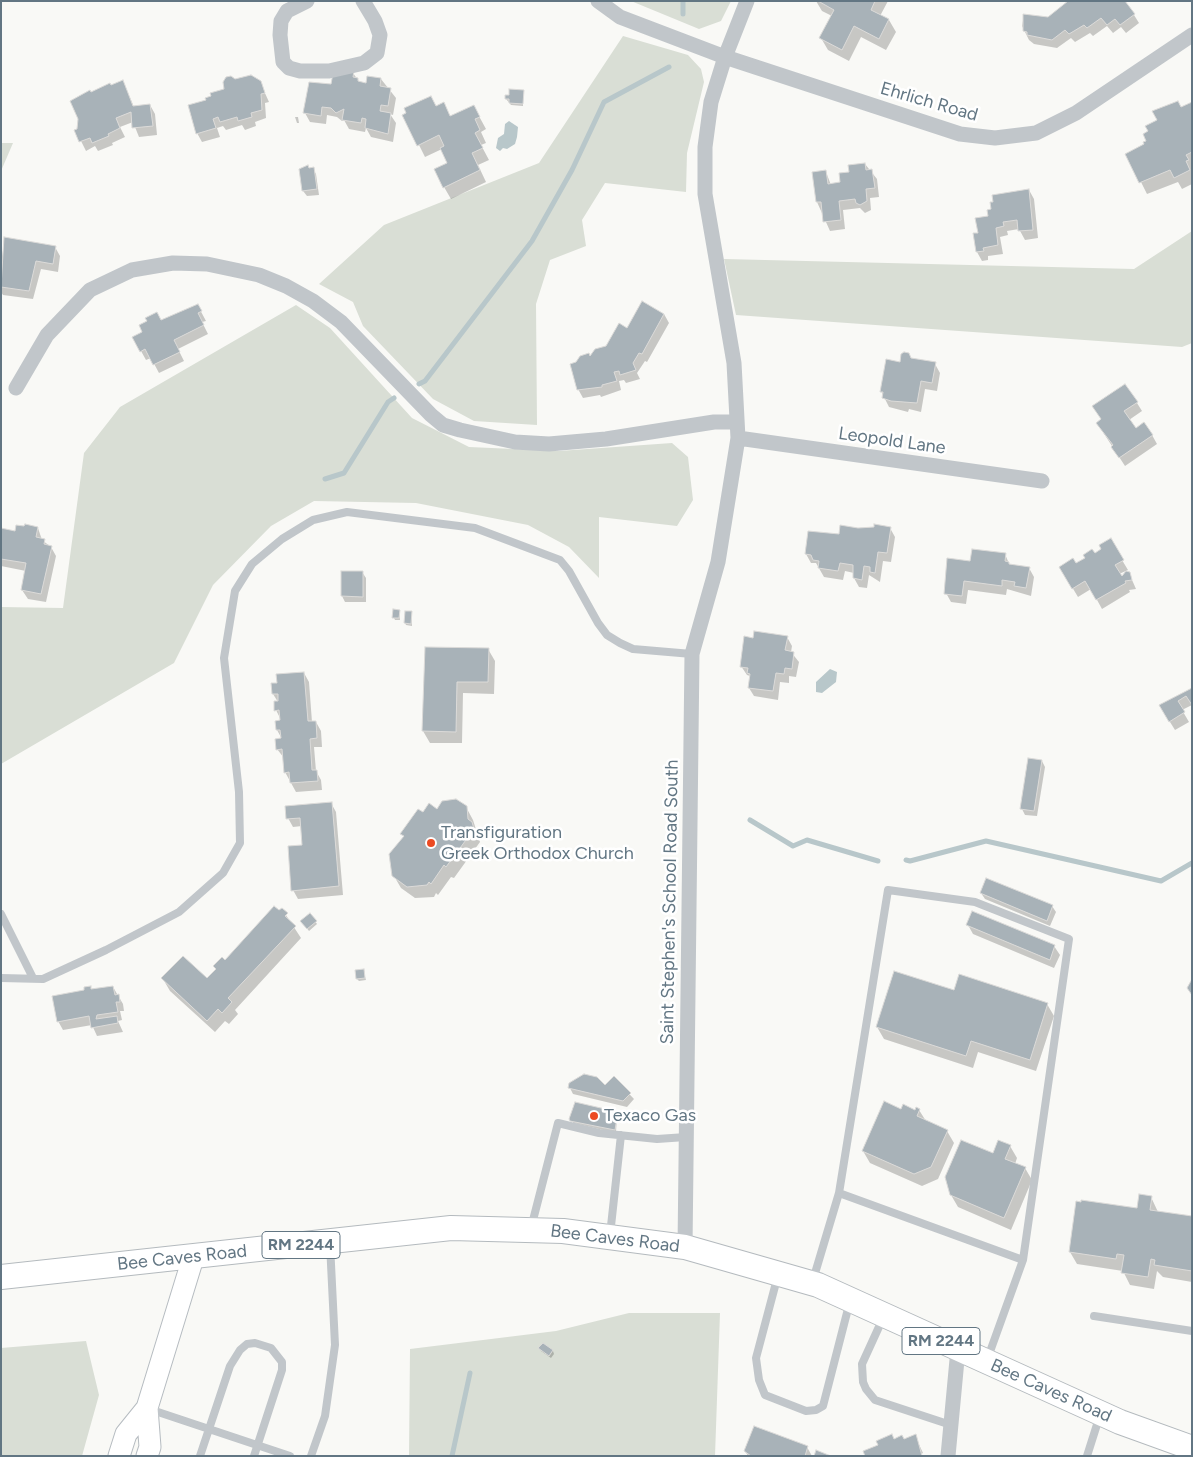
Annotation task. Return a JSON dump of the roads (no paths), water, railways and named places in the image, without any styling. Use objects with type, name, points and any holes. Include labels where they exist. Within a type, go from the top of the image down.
[{"type":"main road","name":"Bee Caves Road","points":[[1,1277],[193,1258],[451,1228],[563,1231],[685,1247],[812,1283],[1101,1413],[1183,1447]]},
{"type":"street","points":[[307,1],[287,11],[281,21],[280,28],[283,62],[289,68],[300,71],[330,71],[364,63],[377,53],[380,35],[375,21],[363,1]]},
{"type":"street","name":"Ehrlich Road","points":[[598,1],[620,17],[725,57],[960,134],[995,138],[1036,133],[1076,113],[1192,35]]},
{"type":"street","name":"Saint Stephen's School Road South","points":[[685,1247],[692,654],[718,562],[738,438],[734,363],[705,194],[705,147],[711,102],[725,57],[746,1]]},
{"type":"street","points":[[16,388],[47,335],[90,290],[132,270],[173,263],[208,264],[258,275],[286,286],[313,301],[341,322],[430,415],[443,425],[515,442],[549,444],[606,440],[714,422],[737,422]]},
{"type":"street","name":"Leopold Lane","points":[[738,438],[1042,481]]},
{"type":"street","points":[[147,1456],[150,1447],[147,1408],[193,1258]]},
{"type":"street","points":[[948,1456],[958,1349]]},
{"type":"street","points":[[119,1456],[126,1434],[147,1408]]},
{"type":"lane","points":[[1,978],[43,978],[61,970],[180,912],[223,873],[240,843],[239,792],[224,658],[235,591],[252,564],[282,539],[313,520],[347,512],[475,528],[560,560],[569,571],[598,623],[607,635],[620,643],[634,649],[692,654]]},
{"type":"lane","points":[[812,1283],[839,1193],[888,890],[975,902],[1069,939],[1023,1260],[986,1362]]},
{"type":"lane","points":[[1,914],[33,978]]},
{"type":"lane","points":[[530,1230],[558,1123],[600,1133],[657,1139],[686,1137]]},
{"type":"lane","points":[[610,1237],[621,1135]]},
{"type":"lane","points":[[839,1193],[1023,1260]]},
{"type":"lane","points":[[311,1456],[325,1416],[335,1345],[330,1242]]},
{"type":"lane","points":[[778,1274],[756,1358],[759,1380],[765,1394],[806,1411],[816,1410],[823,1406],[850,1300]]},
{"type":"lane","points":[[884,1315],[862,1364],[863,1382],[866,1389],[875,1400],[951,1425]]},
{"type":"lane","points":[[1094,1316],[1192,1331]]},
{"type":"lane","points":[[200,1456],[234,1356],[246,1344],[264,1344],[277,1354],[282,1362],[282,1370],[254,1456]]},
{"type":"lane","points":[[147,1408],[290,1456]]},
{"type":"lane","points":[[1087,1456],[1101,1413]]},
{"type":"waterway","points":[[683,1],[683,14]]},
{"type":"waterway","points":[[419,384],[425,381],[532,241],[572,170],[604,102],[669,67]]},
{"type":"waterway","points":[[325,479],[344,473],[388,402],[394,398]]},
{"type":"waterway","points":[[750,820],[793,846],[807,840],[878,861]]},
{"type":"waterway","points":[[906,860],[910,861],[986,841],[1161,881],[1192,863]]},
{"type":"waterway","points":[[452,1456],[470,1373]]},
{"type":"place","name":"Transfiguration Greek Orthodox Church","points":[[431,843]]},
{"type":"place","name":"Texaco Gas","points":[[594,1116]]}]
